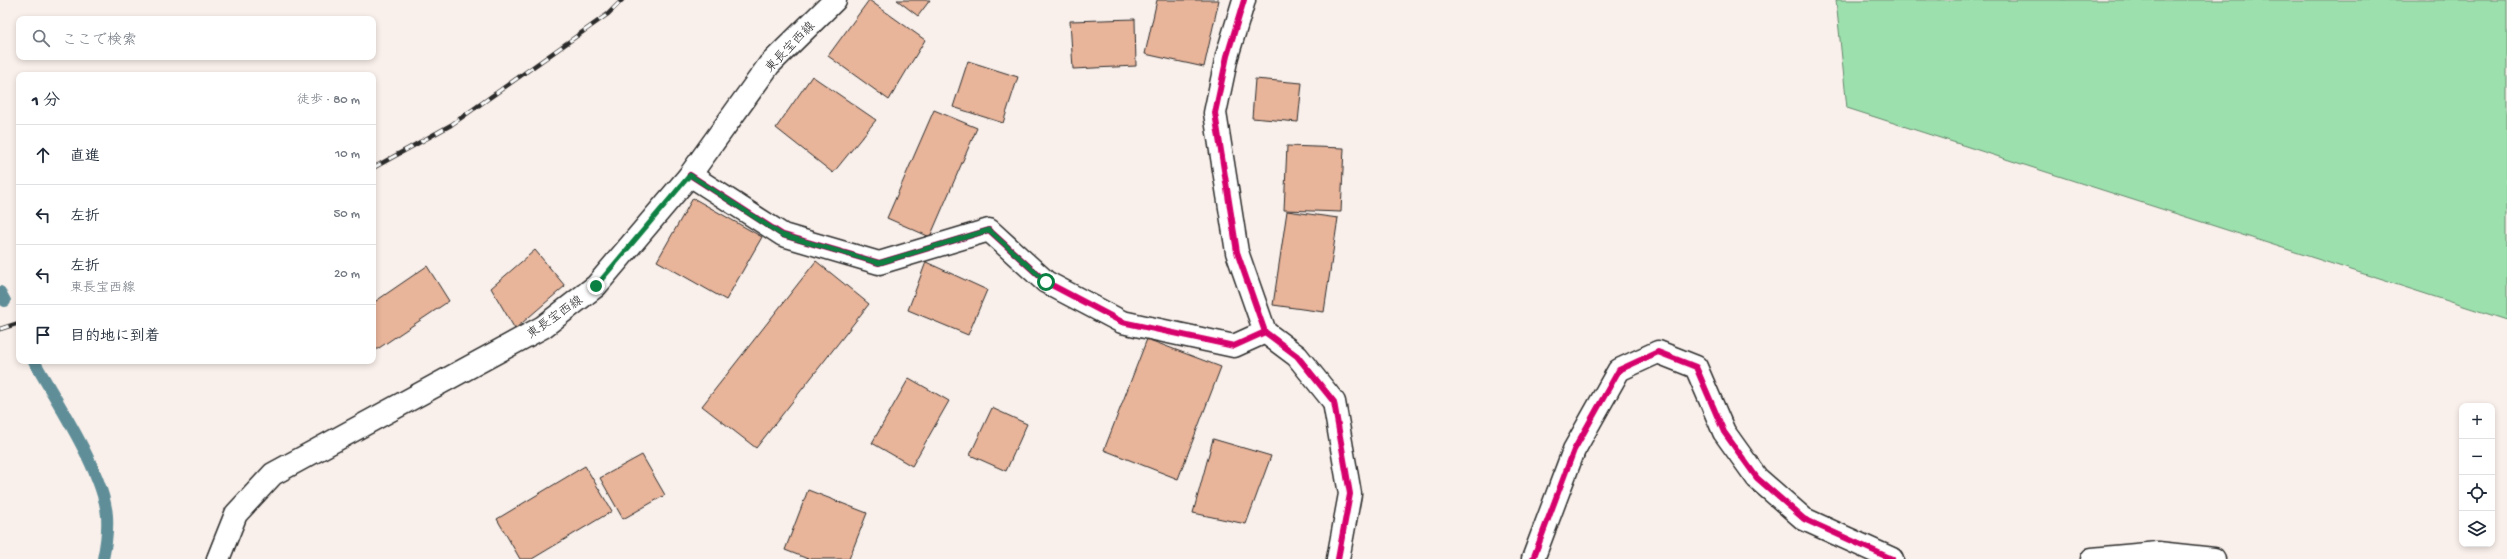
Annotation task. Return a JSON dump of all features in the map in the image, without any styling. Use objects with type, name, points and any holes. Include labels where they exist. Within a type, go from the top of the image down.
[{"type":"street","name":"東長宝西線","points":[[218,559],[236,514],[273,474],[543,327],[596,286],[690,175],[769,65],[836,0]]},
{"type":"street","points":[[1244,0],[1227,56],[1215,113],[1236,252],[1265,332],[1297,356],[1334,402],[1350,494],[1338,559]]},
{"type":"street","points":[[690,175],[782,235],[879,263],[989,230],[1046,282],[1122,322],[1234,346],[1265,332]]},
{"type":"street","points":[[1532,559],[1574,450],[1619,370],[1658,352],[1696,367],[1724,432],[1757,478],[1804,519],[1892,559]]},
{"type":"street","points":[[2092,559],[2158,553],[2214,559]]},
{"type":"green space","points":[[1836,0],[2507,0],[2507,320],[1847,108]]},
{"type":"building","points":[[869,0],[925,40],[889,100],[828,56]]},
{"type":"building","points":[[897,0],[930,0],[918,16]]},
{"type":"building","points":[[1157,0],[1219,0],[1204,67],[1145,54]]},
{"type":"building","points":[[1135,19],[1136,66],[1073,69],[1070,21]]},
{"type":"building","points":[[968,61],[1018,77],[1003,123],[953,107]]},
{"type":"building","points":[[812,76],[876,120],[833,173],[776,128]]},
{"type":"building","points":[[1255,79],[1302,83],[1298,122],[1252,118]]},
{"type":"building","points":[[934,110],[977,128],[930,237],[887,218]]},
{"type":"building","points":[[1287,146],[1344,148],[1341,212],[1284,210]]},
{"type":"building","points":[[693,198],[762,237],[726,300],[657,261]]},
{"type":"building","points":[[1287,211],[1338,218],[1324,312],[1273,305]]},
{"type":"building","points":[[535,250],[565,286],[515,329],[491,288]]},
{"type":"building","points":[[816,261],[869,304],[756,448],[702,406]]},
{"type":"building","points":[[926,262],[987,290],[968,335],[908,310]]},
{"type":"building","points":[[427,266],[449,301],[376,350],[376,301]]},
{"type":"building","points":[[1147,339],[1221,367],[1178,479],[1104,450]]},
{"type":"building","points":[[909,378],[949,401],[912,466],[872,443]]},
{"type":"building","points":[[992,408],[1027,424],[1006,471],[970,455]]},
{"type":"building","points":[[1213,439],[1271,456],[1246,524],[1193,513]]},
{"type":"building","points":[[642,455],[665,495],[623,519],[600,478]]},
{"type":"building","points":[[585,466],[612,511],[532,559],[520,559],[497,519]]},
{"type":"building","points":[[808,490],[867,513],[849,559],[808,559],[785,550]]},
{"type":"waterway","points":[[0,292],[5,301]]},
{"type":"waterway","points":[[36,364],[78,437],[97,479],[104,499],[107,527],[103,559]]},
{"type":"railway","points":[[376,166],[451,125],[608,14],[622,0]]},
{"type":"railway","points":[[0,329],[16,324]]},
{"type":"cycle path","points":[[1244,0],[1227,56],[1215,113],[1237,252],[1265,332]]},
{"type":"cycle path","points":[[690,175],[783,235],[879,263],[989,230],[1046,282],[1122,322],[1234,346],[1265,332],[1297,356],[1334,402],[1350,494],[1338,559]]},
{"type":"cycle path","points":[[1533,559],[1574,450],[1619,370],[1658,352],[1696,367],[1724,432],[1757,478],[1804,519],[1892,559]]},
{"type":"route","points":[[596,286],[690,175],[782,235],[879,263],[989,230],[1046,282]]}]
